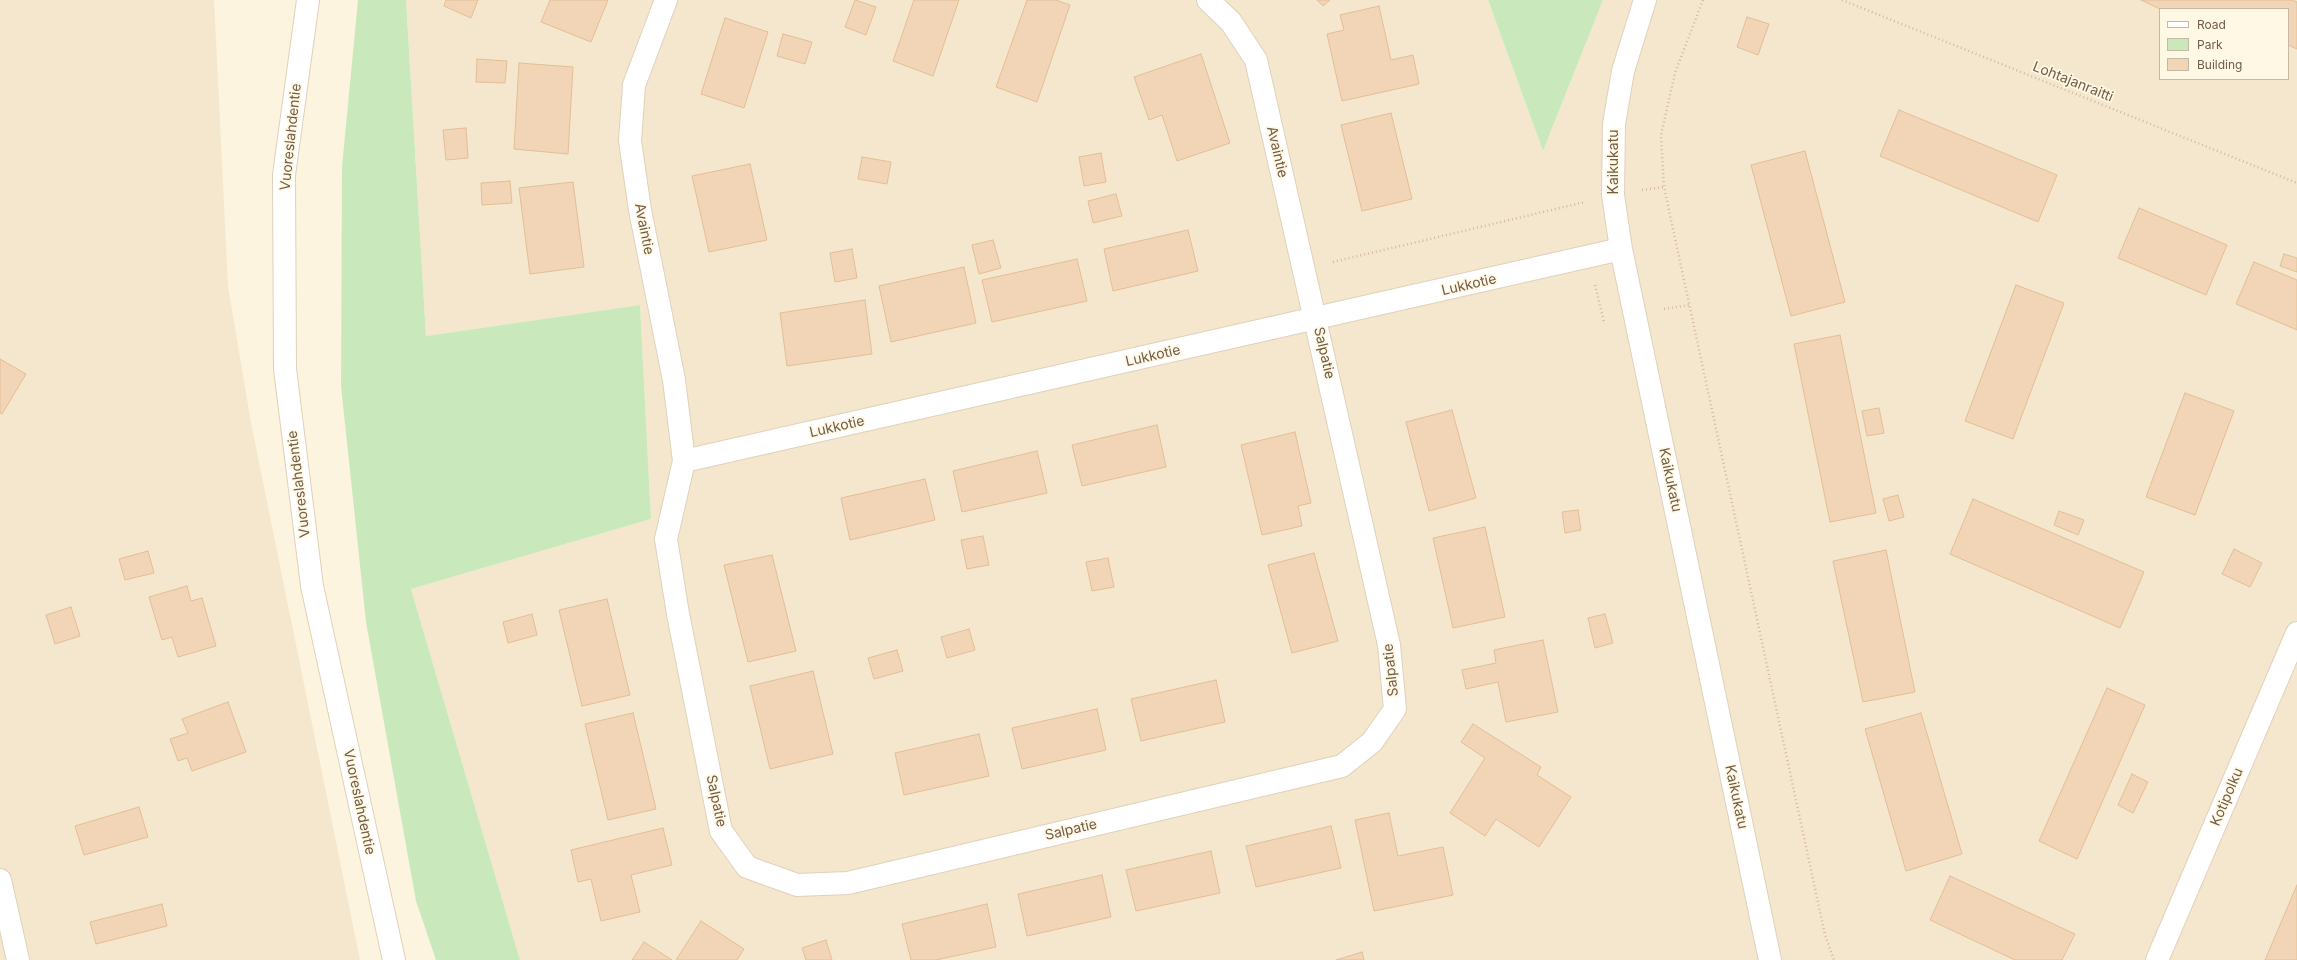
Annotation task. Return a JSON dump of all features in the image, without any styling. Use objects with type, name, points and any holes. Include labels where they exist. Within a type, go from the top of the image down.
[{"type":"street","name":"Vuoreslahdentie","points":[[308,0],[284,175],[285,369],[312,586],[394,960]]},
{"type":"street","name":"Avaintie","points":[[666,0],[634,86],[630,141],[640,210],[674,380],[684,461]]},
{"type":"street","name":"Avaintie","points":[[1208,0],[1231,22],[1256,60],[1316,320]]},
{"type":"street","name":"Kaikukatu","points":[[1645,0],[1623,71],[1614,124],[1613,195],[1621,250],[1770,960]]},
{"type":"street","name":"Lukkotie","points":[[684,461],[1316,320],[1621,250]]},
{"type":"street","name":"Salpatie","points":[[684,461],[666,539],[678,614],[721,831],[747,867],[798,885],[848,883],[1342,766],[1372,742],[1395,709],[1389,645],[1316,320]]},
{"type":"street","name":"Kotipolku","points":[[2157,960],[2297,633]]},
{"type":"street","points":[[1,888],[18,960]]},
{"type":"path","points":[[1703,0],[1675,73],[1660,134],[1664,187],[1825,935],[1834,960]]},
{"type":"path","name":"Lohtajanraitti","points":[[1842,0],[2297,183]]},
{"type":"path","points":[[1304,268],[1613,195]]},
{"type":"shaded area","points":[[0,0],[214,0],[228,286],[251,423],[360,960],[0,960]]},
{"type":"shaded area","points":[[406,0],[1488,0],[1543,151],[1603,0],[2297,0],[2297,960],[520,960],[411,589],[651,519],[640,305],[426,336]]},
{"type":"green space","points":[[358,0],[406,0],[426,336],[640,305],[651,519],[411,589],[520,960],[436,960],[416,901],[366,622],[341,386],[342,167]]},
{"type":"green space","points":[[1488,0],[1603,0],[1543,151]]},
{"type":"building","points":[[446,0],[478,0],[471,18],[444,6]]},
{"type":"building","points":[[550,0],[608,0],[591,42],[541,22]]},
{"type":"building","points":[[855,0],[876,7],[866,35],[845,27]]},
{"type":"building","points":[[914,0],[959,0],[933,76],[893,61]]},
{"type":"building","points":[[1027,0],[1056,0],[1070,5],[1037,102],[996,87]]},
{"type":"building","points":[[1317,0],[1330,0],[1323,6]]},
{"type":"building","points":[[2141,0],[2292,0],[2297,2],[2297,49],[2289,45],[2289,8],[2159,9]]},
{"type":"building","points":[[1379,6],[1391,60],[1413,55],[1419,84],[1342,101],[1327,34],[1344,30],[1340,15]]},
{"type":"building","points":[[1747,17],[1769,24],[1758,55],[1737,47]]},
{"type":"building","points":[[725,18],[768,32],[744,108],[701,94]]},
{"type":"building","points":[[783,34],[812,42],[805,64],[777,56]]},
{"type":"building","points":[[1201,54],[1230,143],[1177,161],[1162,115],[1149,120],[1134,77]]},
{"type":"building","points":[[477,59],[507,61],[505,83],[476,82]]},
{"type":"building","points":[[519,63],[573,67],[568,154],[514,149]]},
{"type":"building","points":[[1899,110],[2057,175],[2038,222],[1880,156]]},
{"type":"building","points":[[1391,113],[1412,199],[1362,211],[1341,125]]},
{"type":"building","points":[[466,128],[468,158],[446,160],[443,130]]},
{"type":"building","points":[[1805,151],[1845,302],[1791,316],[1751,165]]},
{"type":"building","points":[[1101,153],[1106,182],[1084,186],[1079,157]]},
{"type":"building","points":[[862,157],[891,162],[887,184],[858,179]]},
{"type":"building","points":[[750,164],[767,240],[709,252],[692,176]]},
{"type":"building","points":[[510,181],[512,203],[482,205],[481,183]]},
{"type":"building","points":[[573,182],[584,267],[530,274],[519,188]]},
{"type":"building","points":[[1116,194],[1122,216],[1093,223],[1088,201]]},
{"type":"building","points":[[2139,208],[2227,245],[2206,295],[2118,258]]},
{"type":"building","points":[[1188,230],[1198,271],[1113,291],[1104,249]]},
{"type":"building","points":[[993,240],[1001,268],[979,274],[972,245]]},
{"type":"building","points":[[852,249],[857,278],[835,282],[830,253]]},
{"type":"building","points":[[2284,254],[2297,258],[2297,272],[2280,266]]},
{"type":"building","points":[[1077,259],[1087,301],[992,322],[982,280]]},
{"type":"building","points":[[2254,262],[2297,280],[2297,330],[2236,304]]},
{"type":"building","points":[[964,267],[976,323],[891,342],[879,286]]},
{"type":"building","points":[[2016,285],[2064,303],[2013,439],[1965,421]]},
{"type":"building","points":[[865,300],[872,354],[787,366],[780,313]]},
{"type":"building","points":[[1840,335],[1876,513],[1830,522],[1794,344]]},
{"type":"building","points":[[0,359],[26,374],[2,414],[0,413]]},
{"type":"building","points":[[2185,393],[2234,411],[2195,515],[2146,497]]},
{"type":"building","points":[[1879,408],[1884,433],[1867,436],[1862,411]]},
{"type":"building","points":[[1452,410],[1476,498],[1429,511],[1406,422]]},
{"type":"building","points":[[1157,425],[1166,467],[1082,486],[1072,445]]},
{"type":"building","points":[[1295,432],[1311,503],[1298,506],[1302,526],[1262,535],[1241,445]]},
{"type":"building","points":[[1037,451],[1047,493],[962,512],[953,471]]},
{"type":"building","points":[[925,479],[935,520],[850,540],[841,498]]},
{"type":"building","points":[[1898,495],[1904,517],[1889,521],[1883,499]]},
{"type":"building","points":[[1973,499],[2144,572],[2120,628],[1950,554]]},
{"type":"building","points":[[1578,510],[1581,530],[1565,533],[1562,512]]},
{"type":"building","points":[[2059,511],[2084,520],[2078,535],[2054,525]]},
{"type":"building","points":[[1485,527],[1505,617],[1453,628],[1433,538]]},
{"type":"building","points":[[983,536],[989,565],[967,569],[961,540]]},
{"type":"building","points":[[2234,549],[2262,563],[2250,587],[2222,574]]},
{"type":"building","points":[[1886,550],[1915,692],[1863,702],[1833,561]]},
{"type":"building","points":[[148,551],[154,573],[125,580],[119,559]]},
{"type":"building","points":[[1314,553],[1338,641],[1292,653],[1268,565]]},
{"type":"building","points":[[772,555],[796,651],[748,662],[724,565]]},
{"type":"building","points":[[1108,558],[1114,587],[1092,591],[1086,562]]},
{"type":"building","points":[[187,586],[191,601],[202,598],[216,646],[178,657],[172,637],[162,640],[149,597]]},
{"type":"building","points":[[607,599],[630,695],[582,706],[559,610]]},
{"type":"building","points":[[71,607],[80,636],[55,644],[46,615]]},
{"type":"building","points":[[532,614],[537,635],[508,643],[503,622]]},
{"type":"building","points":[[1605,614],[1613,643],[1595,648],[1588,618]]},
{"type":"building","points":[[969,629],[975,650],[947,658],[941,637]]},
{"type":"building","points":[[1543,640],[1558,712],[1506,722],[1498,682],[1466,689],[1462,670],[1496,663],[1494,650]]},
{"type":"building","points":[[897,650],[903,671],[874,679],[868,658]]},
{"type":"building","points":[[813,671],[833,754],[770,769],[750,686]]},
{"type":"building","points":[[1216,680],[1225,722],[1141,741],[1131,699]]},
{"type":"building","points":[[2107,688],[2145,705],[2077,859],[2039,841]]},
{"type":"building","points":[[228,702],[246,752],[192,771],[187,758],[178,761],[170,739],[188,733],[182,719]]},
{"type":"building","points":[[1097,709],[1106,750],[1022,769],[1012,728]]},
{"type":"building","points":[[633,713],[656,809],[608,820],[585,724]]},
{"type":"building","points":[[1921,713],[1962,854],[1906,871],[1865,729]]},
{"type":"building","points":[[1473,724],[1541,767],[1537,775],[1571,797],[1539,847],[1496,819],[1485,836],[1450,813],[1485,758],[1461,742]]},
{"type":"building","points":[[979,734],[989,776],[904,795],[895,753]]},
{"type":"building","points":[[2132,774],[2148,782],[2133,813],[2118,805]]},
{"type":"building","points":[[139,807],[148,837],[84,855],[75,826]]},
{"type":"building","points":[[1389,813],[1398,856],[1443,847],[1453,895],[1374,911],[1355,820]]},
{"type":"building","points":[[1331,826],[1341,868],[1256,887],[1246,846]]},
{"type":"building","points":[[663,828],[672,865],[631,875],[640,912],[601,921],[591,879],[578,882],[571,850]]},
{"type":"building","points":[[1211,851],[1220,893],[1136,911],[1126,870]]},
{"type":"building","points":[[1102,875],[1111,917],[1027,936],[1018,894]]},
{"type":"building","points":[[1950,876],[2075,934],[2062,960],[2015,960],[1930,920]]},
{"type":"building","points":[[2297,885],[2297,960],[2265,960]]},
{"type":"building","points":[[162,904],[167,926],[96,944],[90,922]]},
{"type":"building","points":[[987,904],[996,947],[936,960],[911,960],[902,924]]},
{"type":"building","points":[[701,921],[744,949],[737,960],[676,960]]},
{"type":"building","points":[[826,940],[832,960],[806,960],[802,948]]},
{"type":"building","points":[[644,942],[672,960],[632,960]]},
{"type":"building","points":[[1362,952],[1364,960],[1336,960]]}]
